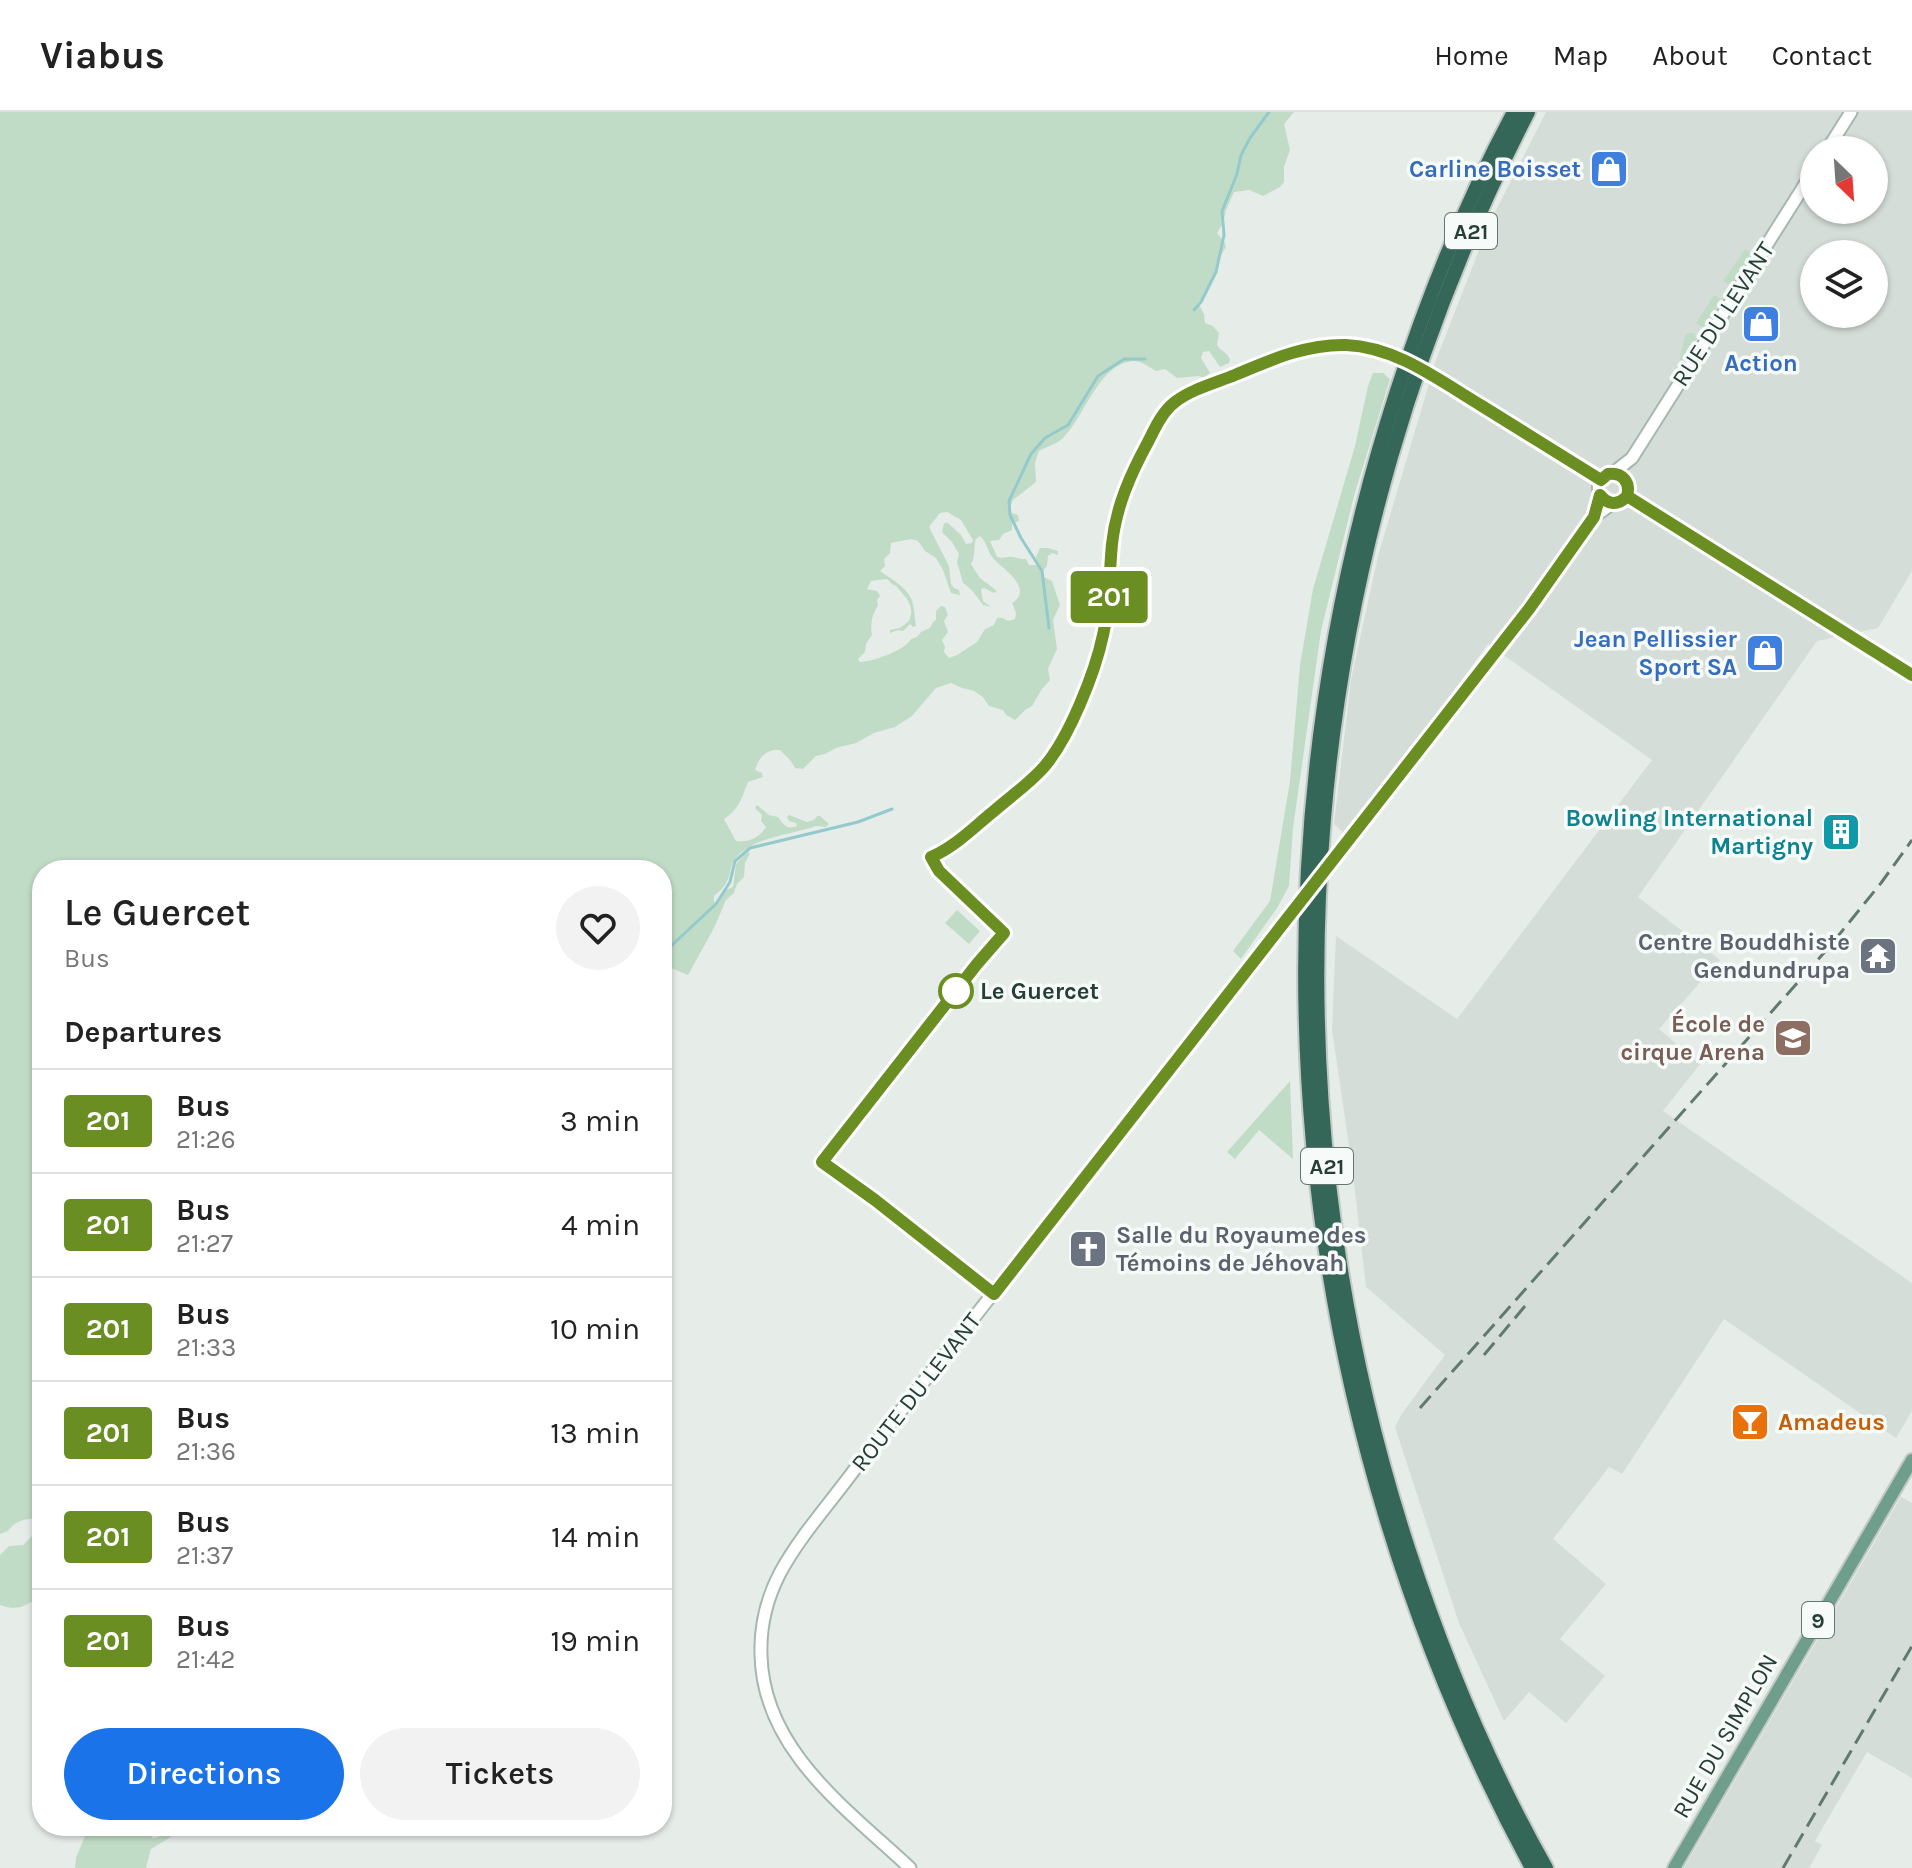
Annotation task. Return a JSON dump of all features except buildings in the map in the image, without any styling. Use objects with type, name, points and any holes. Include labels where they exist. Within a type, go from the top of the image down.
[{"type":"highway","name":"A21","points":[[1514,112],[1472,198],[1432,293],[1381,442],[1357,533],[1328,676],[1314,779],[1305,958],[1306,1045],[1318,1196],[1333,1296],[1364,1441],[1377,1465],[1446,1653],[1488,1753],[1546,1868]]},
{"type":"highway","name":"A21","points":[[1528,112],[1496,175],[1423,353],[1373,518],[1340,679],[1329,764],[1321,846],[1317,1005],[1326,1159],[1339,1258],[1374,1429],[1377,1465],[1399,1562],[1442,1677],[1491,1789],[1532,1868]]},
{"type":"main road","name":"RUE DU SIMPLON","points":[[1674,1868],[1912,1460]]},
{"type":"street","points":[[1836,136],[1851,112]]},
{"type":"street","name":"RUE DU LEVANT","points":[[1626,481],[1632,458],[1800,192]]},
{"type":"street","name":"RUE DU LEVANT","points":[[1613,473],[1632,458]]},
{"type":"street","points":[[1606,475],[1620,475],[1626,481],[1627,496],[1622,501],[1607,502],[1600,495],[1598,488],[1606,475]]},
{"type":"street","name":"ROUTE DU LEVANT","points":[[1594,517],[1600,495]]},
{"type":"street","name":"ROUTE DU LEVANT","points":[[910,1868],[822,1785],[795,1754],[778,1726],[765,1693],[762,1670],[763,1626],[769,1598],[781,1573],[855,1469],[1529,609],[1594,517],[1613,503]]},
{"type":"shaded area","points":[[1546,112],[1912,112],[1912,571],[1878,628],[1817,641],[1638,897],[1720,960],[1659,1029],[1700,1064],[1663,1111],[1912,1283],[1912,1411],[1896,1438],[1724,1319],[1622,1474],[1609,1467],[1553,1539],[1606,1584],[1560,1639],[1605,1676],[1566,1723],[1529,1692],[1504,1721],[1459,1623],[1395,1427],[1445,1355],[1366,1287],[1332,1030],[1336,936],[1457,1019],[1652,760],[1488,644],[1425,730],[1343,832],[1334,824],[1351,680],[1378,556],[1436,360],[1490,222]]},
{"type":"shaded area","points":[[1901,1497],[1912,1503],[1912,1778],[1867,1752],[1815,1841],[1822,1845],[1809,1868],[1684,1868]]},
{"type":"green space","points":[[0,112],[1294,112],[1284,124],[1290,150],[1284,167],[1284,182],[1263,196],[1249,190],[1234,192],[1217,233],[1226,247],[1217,262],[1213,281],[1198,303],[1205,323],[1219,333],[1217,345],[1228,355],[1229,363],[1220,367],[1209,351],[1203,352],[1201,358],[1210,373],[1204,378],[1177,378],[1165,369],[1156,371],[1136,361],[1121,364],[1110,372],[1062,439],[1039,451],[1035,463],[1036,482],[1013,500],[1009,509],[1009,512],[1018,515],[1019,521],[1012,523],[1012,530],[999,540],[990,541],[997,557],[1026,559],[1029,565],[1037,565],[1040,548],[1058,551],[1058,555],[1052,553],[1048,556],[1047,566],[1041,573],[1052,581],[1060,605],[1053,620],[1057,649],[1048,669],[1050,680],[1032,706],[1015,720],[1003,710],[989,706],[974,691],[951,683],[936,688],[912,716],[895,727],[816,756],[803,769],[795,768],[780,750],[763,755],[755,770],[763,777],[748,782],[737,807],[724,819],[736,841],[753,838],[766,827],[761,821],[762,815],[755,808],[757,805],[788,827],[797,826],[789,821],[789,815],[807,822],[820,816],[829,824],[762,841],[735,859],[726,882],[714,896],[714,902],[719,902],[726,890],[733,887],[736,864],[747,852],[750,853],[745,863],[744,877],[726,900],[688,975],[672,968],[672,860],[32,860],[32,1518],[19,1521],[0,1534]],"holes":[[[947,512],[961,520],[973,540],[966,544],[961,535],[944,523],[942,532],[959,554],[957,562],[963,583],[983,605],[991,607],[983,601],[981,589],[997,591],[980,578],[971,564],[976,539],[980,536],[993,558],[1014,579],[1020,591],[1012,603],[1015,619],[997,618],[977,642],[949,658],[944,652],[942,640],[948,632],[944,621],[948,615],[945,607],[941,606],[930,628],[902,648],[860,662],[858,659],[865,652],[872,635],[872,620],[880,596],[877,591],[867,589],[871,581],[887,579],[910,606],[909,621],[900,628],[890,630],[890,633],[903,631],[910,624],[916,626],[911,598],[880,571],[885,566],[884,559],[890,553],[891,543],[911,539],[918,541],[925,551],[936,558],[951,593],[960,595],[951,584],[949,566],[929,527],[940,513]]]},
{"type":"green space","points":[[1745,249],[1752,253],[1731,286],[1723,281]]},
{"type":"green space","points":[[1714,295],[1722,300],[1704,328],[1696,323]]},
{"type":"green space","points":[[1695,334],[1696,340],[1666,387],[1679,363],[1685,336]]},
{"type":"green space","points":[[1373,373],[1383,373],[1390,379],[1354,496],[1321,631],[1293,828],[1289,886],[1241,959],[1233,951],[1270,901],[1290,781],[1300,665],[1313,589]]},
{"type":"green space","points":[[957,910],[980,931],[969,944],[945,923]]},
{"type":"green space","points":[[1290,1081],[1293,1159],[1259,1130],[1235,1159],[1227,1152]]},
{"type":"green space","points":[[32,1536],[32,1602],[18,1608],[0,1605],[0,1555],[9,1546],[23,1545]]},
{"type":"green space","points":[[85,1836],[170,1836],[151,1849],[146,1868],[75,1868]]},
{"type":"waterway","points":[[1194,310],[1216,272],[1224,235],[1222,211],[1241,155],[1269,112]]},
{"type":"waterway","points":[[1049,628],[1042,571],[1010,515],[1009,501],[1031,454],[1045,438],[1068,425],[1098,376],[1124,359],[1145,359]]},
{"type":"waterway","points":[[672,945],[716,904],[730,882],[735,861],[750,848],[858,822],[892,809]]},
{"type":"railway","points":[[1420,1408],[1830,946],[1912,840]]},
{"type":"railway","points":[[1484,1355],[1525,1306]]},
{"type":"railway","points":[[1783,1868],[1912,1646]]},
{"type":"bus line","name":"201","points":[[1625,498],[1612,503],[1600,495],[1594,517],[1529,609],[994,1294],[822,1162],[1004,933],[939,871],[931,857],[947,849],[1026,786],[1059,746],[1083,696],[1100,648],[1106,624],[1112,542],[1121,499],[1157,425],[1174,403],[1189,393],[1301,350],[1348,345],[1392,355],[1430,374],[1601,480],[1608,474],[1620,475],[1626,479],[1627,496],[1912,675]]},
{"type":"place","name":"Carline Boisset","points":[[1609,169]]},
{"type":"place","name":"Action","points":[[1761,324]]},
{"type":"place","name":"Jean Pellissier Sport SA","points":[[1765,653]]},
{"type":"place","name":"Bowling International Martigny","points":[[1841,832]]},
{"type":"place","name":"Centre Bouddhiste Gendundrupa","points":[[1878,956]]},
{"type":"place","name":"Le Guercet","points":[[956,991]]},
{"type":"place","name":"École de cirque Arena","points":[[1793,1038]]},
{"type":"place","name":"Salle du Royaume des Témoins de Jéhovah","points":[[1088,1249]]},
{"type":"place","name":"Amadeus","points":[[1750,1422]]}]
